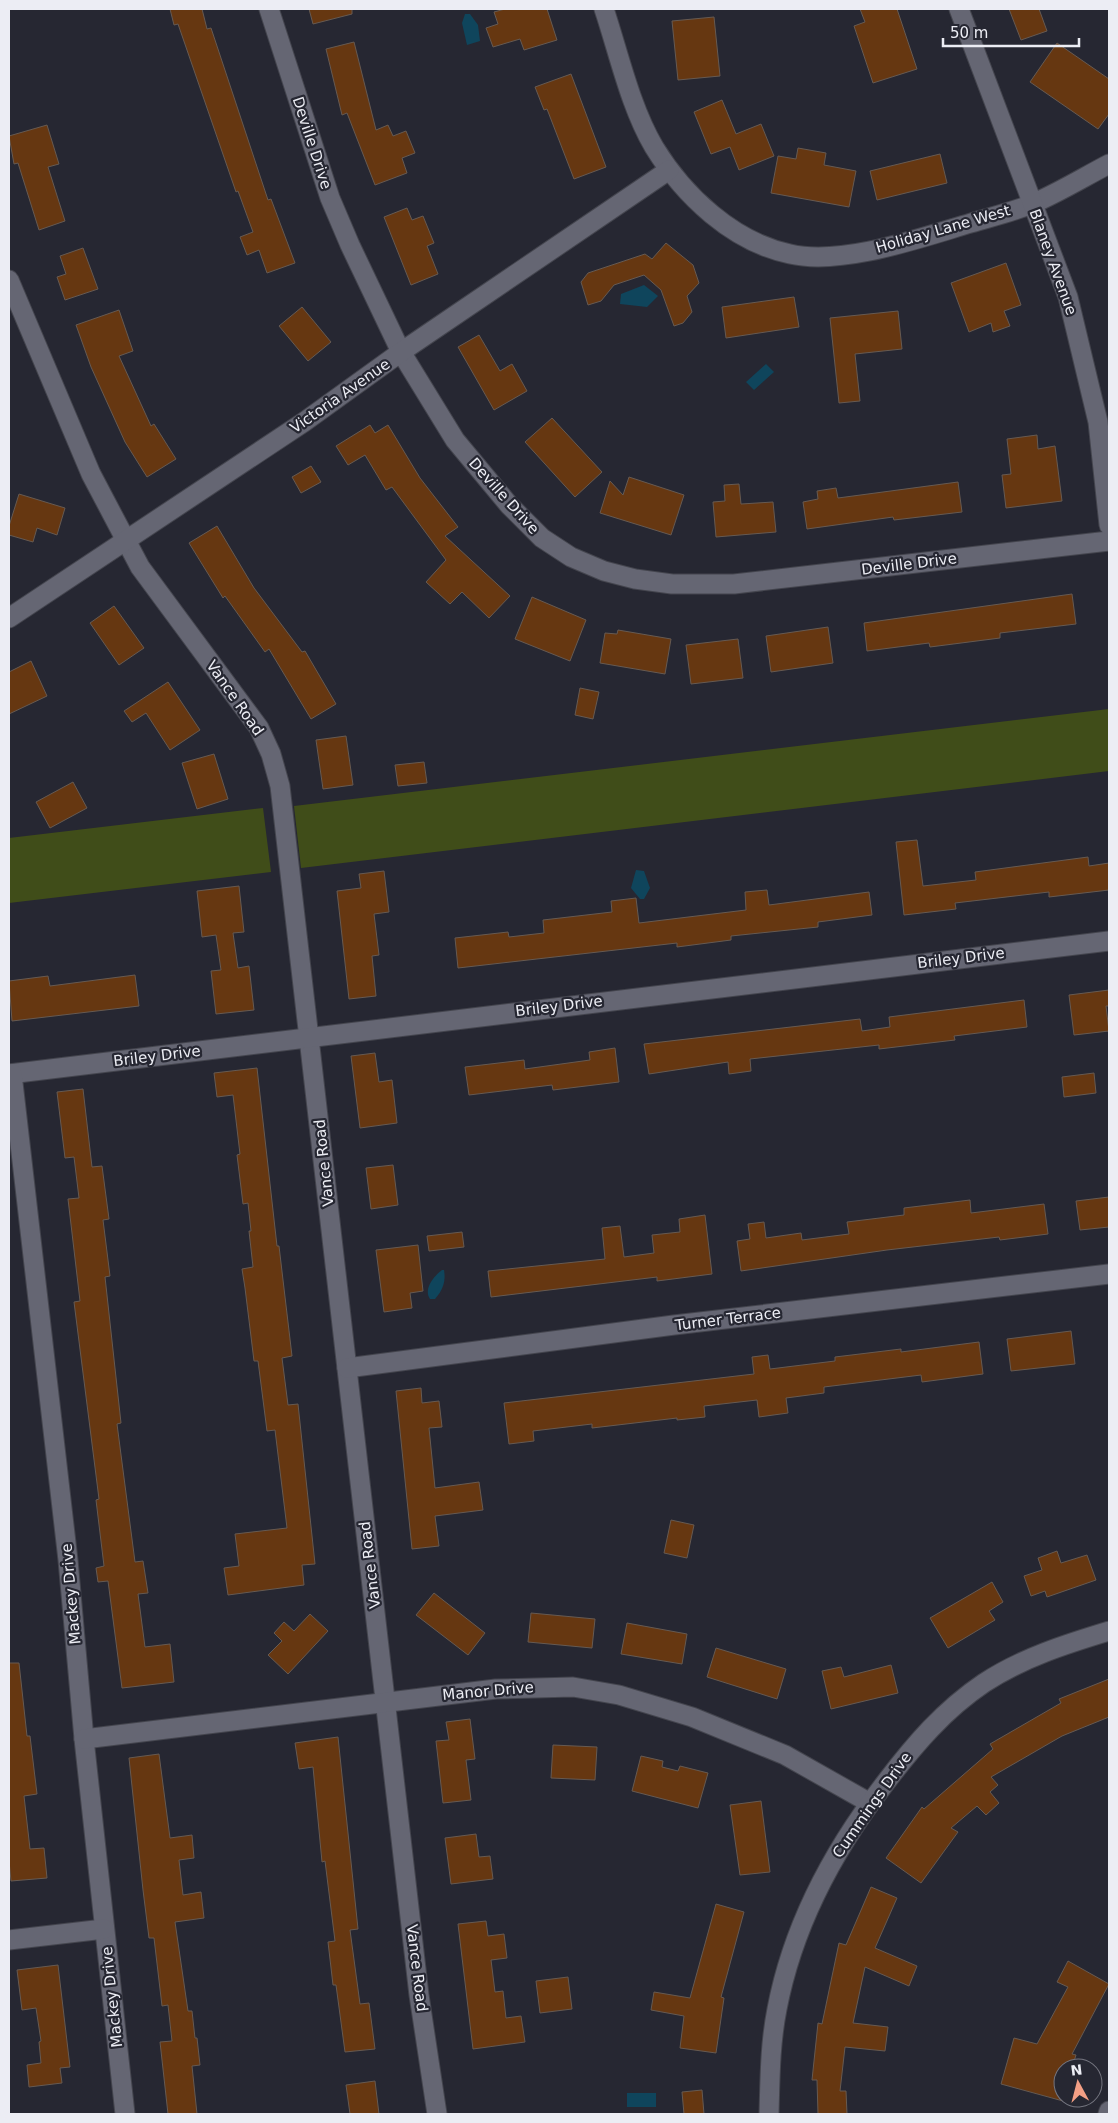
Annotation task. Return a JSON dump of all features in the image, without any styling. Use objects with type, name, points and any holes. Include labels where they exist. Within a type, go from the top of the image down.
[{"type":"street","name":"Deville Drive","points":[[269,9],[330,198],[401,352],[456,440],[509,505],[542,538],[572,557],[604,571],[635,579],[672,584],[734,584],[1109,541]]},
{"type":"street","name":"Holiday Lane West","points":[[604,9],[635,104],[653,145],[669,170],[692,198],[743,236],[771,249],[792,255],[818,257],[888,248],[1032,204],[1109,164]]},
{"type":"street","name":"Blaney Avenue","points":[[958,9],[1065,288],[1086,363],[1098,422],[1109,525]]},
{"type":"street","name":"Victoria Avenue","points":[[9,618],[304,422],[401,352],[669,170]]},
{"type":"street","name":"Vance Road","points":[[9,280],[91,474],[140,567],[259,728],[271,754],[280,786],[420,1995],[437,2114]]},
{"type":"street","name":"Briley Drive","points":[[10,1074],[310,1036],[1109,941]]},
{"type":"street","name":"Mackey Drive","points":[[10,1074],[68,1560],[84,1739],[126,2114]]},
{"type":"street","name":"Turner Terrace","points":[[347,1368],[674,1325],[1109,1274]]},
{"type":"street","name":"Cummings Drive","points":[[769,2114],[770,2062],[777,2009],[787,1967],[812,1899],[839,1846],[870,1803],[932,1725],[984,1683],[1051,1649],[1109,1630]]},
{"type":"street","name":"Manor Drive","points":[[84,1739],[386,1702],[541,1686],[573,1687],[619,1695],[692,1717],[785,1755],[870,1803]]},
{"type":"street","points":[[9,1940],[104,1929]]},
{"type":"green space","points":[[1109,709],[1109,771],[301,868],[294,806]]},
{"type":"green space","points":[[263,808],[271,872],[9,903],[9,838]]},
{"type":"water","points":[[465,14],[470,14],[478,25],[480,41],[467,45],[462,23]]},
{"type":"water","points":[[644,285],[658,296],[647,307],[620,304],[621,294]]},
{"type":"water","points":[[766,364],[774,372],[754,390],[746,382]]},
{"type":"water","points":[[636,870],[644,871],[650,888],[644,899],[640,899],[631,888]]},
{"type":"water","points":[[444,1270],[445,1278],[442,1289],[435,1299],[430,1299],[428,1295],[429,1287],[433,1279]]},
{"type":"water","points":[[627,2093],[656,2093],[656,2107],[627,2107]]},
{"type":"building","points":[[170,9],[202,9],[207,29],[211,28],[268,200],[271,199],[295,263],[267,273],[259,250],[247,255],[240,237],[253,232],[238,191],[236,192],[178,24],[174,25]]},
{"type":"building","points":[[309,9],[352,9],[352,14],[313,24]]},
{"type":"building","points":[[505,9],[547,9],[557,40],[524,50],[520,39],[493,47],[486,28],[498,24],[494,12]]},
{"type":"building","points":[[860,9],[897,9],[917,69],[873,83],[854,26],[865,22]]},
{"type":"building","points":[[1009,9],[1039,9],[1047,31],[1021,40]]},
{"type":"building","points":[[714,17],[720,76],[678,80],[672,21]]},
{"type":"building","points":[[354,42],[376,130],[388,125],[393,136],[406,131],[415,153],[402,158],[407,173],[375,185],[347,113],[342,115],[326,49]]},
{"type":"building","points":[[1057,43],[1109,79],[1109,114],[1098,129],[1030,82]]},
{"type":"building","points":[[571,74],[606,167],[574,179],[547,109],[544,110],[535,87]]},
{"type":"building","points":[[722,100],[736,134],[761,124],[774,156],[739,170],[730,147],[711,154],[694,112]]},
{"type":"building","points":[[47,125],[59,164],[48,167],[65,221],[39,230],[18,163],[14,164],[9,136]]},
{"type":"building","points":[[798,148],[826,153],[824,165],[856,171],[849,207],[771,193],[778,156],[796,159]]},
{"type":"building","points":[[940,154],[947,183],[877,200],[870,171]]},
{"type":"building","points":[[407,208],[412,220],[423,216],[434,243],[427,246],[438,274],[411,285],[384,217]]},
{"type":"building","points":[[666,243],[693,265],[699,283],[687,296],[692,312],[683,323],[674,326],[661,290],[644,275],[614,285],[601,301],[588,305],[581,282],[588,273],[645,254],[652,259]]},
{"type":"building","points":[[83,248],[98,289],[65,300],[57,277],[66,274],[60,256]]},
{"type":"building","points":[[1006,263],[1021,305],[1004,311],[1010,326],[993,332],[991,323],[969,332],[951,283]]},
{"type":"building","points":[[794,297],[799,327],[726,338],[722,307]]},
{"type":"building","points":[[302,307],[331,342],[308,361],[279,326]]},
{"type":"building","points":[[119,310],[133,351],[119,356],[151,426],[154,424],[176,459],[147,477],[125,442],[91,367],[76,325]]},
{"type":"building","points":[[898,311],[902,349],[855,354],[860,401],[839,403],[830,318]]},
{"type":"building","points":[[479,335],[500,371],[512,364],[527,391],[494,410],[458,347]]},
{"type":"building","points":[[552,418],[602,472],[575,497],[525,442]]},
{"type":"building","points":[[370,425],[375,433],[388,425],[420,478],[458,527],[445,536],[510,596],[489,618],[462,592],[450,604],[426,582],[446,560],[392,487],[386,490],[365,455],[348,465],[336,446]]},
{"type":"building","points":[[1037,435],[1038,449],[1055,446],[1062,501],[1006,508],[1002,475],[1011,474],[1007,439]]},
{"type":"building","points":[[311,466],[321,482],[301,493],[292,477]]},
{"type":"building","points":[[629,477],[684,495],[671,535],[600,513],[610,481],[623,495]]},
{"type":"building","points":[[958,482],[962,512],[894,520],[893,517],[807,529],[803,502],[818,499],[817,491],[836,488],[838,498]]},
{"type":"building","points":[[739,484],[741,504],[773,502],[776,532],[716,537],[713,502],[725,501],[724,485]]},
{"type":"building","points":[[19,494],[65,508],[57,535],[37,528],[33,542],[9,535],[9,526]]},
{"type":"building","points":[[217,526],[254,588],[302,652],[305,651],[336,704],[311,719],[269,649],[265,652],[225,596],[223,598],[189,543]]},
{"type":"building","points":[[1072,594],[1076,624],[1000,633],[1000,638],[930,647],[929,643],[867,651],[864,623]]},
{"type":"building","points":[[532,597],[586,620],[570,661],[515,639]]},
{"type":"building","points":[[114,606],[144,648],[119,665],[90,623]]},
{"type":"building","points":[[828,627],[833,663],[771,672],[766,636]]},
{"type":"building","points":[[618,630],[671,639],[665,674],[600,663],[605,633],[617,634]]},
{"type":"building","points":[[738,639],[743,678],[691,684],[686,645]]},
{"type":"building","points":[[31,661],[47,696],[9,714],[9,672]]},
{"type":"building","points":[[168,682],[200,730],[170,750],[146,713],[132,722],[124,711]]},
{"type":"building","points":[[580,688],[599,692],[593,719],[575,715]]},
{"type":"building","points":[[346,736],[353,785],[323,789],[316,740]]},
{"type":"building","points":[[214,754],[228,799],[197,809],[182,763]]},
{"type":"building","points":[[424,762],[427,783],[398,786],[395,765]]},
{"type":"building","points":[[73,782],[87,808],[50,828],[36,802]]},
{"type":"building","points":[[917,840],[923,886],[976,880],[975,872],[1088,857],[1089,866],[1109,863],[1109,890],[1049,897],[1049,892],[955,903],[956,909],[904,915],[896,842]]},
{"type":"building","points":[[384,871],[389,912],[374,914],[379,955],[372,956],[376,996],[349,999],[337,891],[361,888],[359,874]]},
{"type":"building","points":[[239,886],[244,932],[233,933],[238,968],[249,966],[254,1010],[216,1014],[211,971],[221,970],[216,935],[202,937],[197,891]]},
{"type":"building","points":[[767,890],[769,905],[869,892],[872,915],[818,922],[818,927],[731,936],[731,940],[677,947],[677,943],[458,968],[455,938],[508,932],[509,937],[544,933],[543,920],[612,912],[611,901],[636,898],[639,923],[746,910],[745,892]]},
{"type":"building","points":[[135,975],[139,1006],[12,1021],[9,981],[48,976],[50,986]]},
{"type":"building","points":[[1109,990],[1109,1006],[1106,1006],[1109,1031],[1074,1035],[1069,995]]},
{"type":"building","points":[[1024,1000],[1027,1027],[954,1036],[955,1040],[879,1049],[879,1045],[750,1059],[751,1071],[729,1074],[728,1062],[649,1074],[644,1044],[860,1019],[862,1031],[890,1027],[889,1017]]},
{"type":"building","points":[[615,1048],[619,1082],[553,1090],[552,1085],[469,1095],[465,1067],[524,1060],[525,1069],[590,1060],[589,1052]]},
{"type":"building","points":[[375,1053],[379,1082],[392,1080],[397,1123],[360,1128],[351,1056]]},
{"type":"building","points":[[257,1068],[277,1246],[279,1246],[292,1356],[282,1358],[288,1405],[298,1404],[315,1564],[302,1565],[304,1585],[228,1595],[224,1568],[239,1566],[235,1534],[287,1528],[275,1430],[267,1431],[258,1361],[254,1361],[242,1269],[253,1267],[248,1203],[243,1204],[237,1155],[240,1154],[233,1095],[217,1097],[214,1073]]},
{"type":"building","points":[[1094,1073],[1096,1093],[1064,1097],[1062,1077]]},
{"type":"building","points":[[83,1089],[92,1167],[102,1166],[109,1219],[103,1220],[110,1276],[105,1277],[121,1423],[117,1424],[135,1562],[143,1561],[148,1593],[138,1594],[145,1647],[170,1644],[174,1682],[122,1688],[108,1581],[98,1582],[96,1568],[104,1566],[96,1500],[99,1499],[74,1302],[80,1301],[68,1199],[79,1198],[74,1157],[65,1158],[57,1092]]},
{"type":"building","points":[[393,1165],[398,1205],[371,1209],[366,1168]]},
{"type":"building","points":[[1109,1197],[1109,1227],[1080,1230],[1076,1201]]},
{"type":"building","points":[[970,1200],[971,1213],[1044,1204],[1048,1234],[1000,1240],[999,1237],[887,1250],[741,1271],[737,1241],[750,1239],[748,1224],[764,1222],[766,1238],[801,1233],[802,1240],[849,1234],[847,1222],[904,1215],[904,1208]]},
{"type":"building","points":[[705,1215],[712,1274],[657,1281],[657,1277],[491,1297],[488,1271],[605,1259],[602,1228],[620,1226],[624,1257],[654,1253],[652,1235],[680,1232],[679,1219]]},
{"type":"building","points":[[462,1232],[464,1247],[429,1251],[427,1236]]},
{"type":"building","points":[[418,1245],[423,1291],[410,1293],[412,1308],[384,1312],[376,1250]]},
{"type":"building","points":[[1071,1331],[1075,1364],[1011,1371],[1007,1339]]},
{"type":"building","points":[[979,1342],[983,1374],[922,1382],[921,1375],[824,1387],[824,1393],[786,1398],[788,1413],[759,1417],[757,1400],[704,1406],[705,1417],[677,1420],[677,1418],[592,1428],[592,1424],[533,1431],[534,1441],[509,1444],[504,1403],[754,1374],[752,1357],[768,1355],[770,1369],[835,1361],[835,1357],[901,1349],[901,1352]]},
{"type":"building","points":[[421,1388],[422,1403],[439,1401],[442,1427],[429,1428],[435,1488],[479,1482],[483,1510],[435,1516],[439,1546],[412,1549],[396,1391]]},
{"type":"building","points":[[671,1520],[694,1525],[687,1558],[664,1553]]},
{"type":"building","points":[[1057,1551],[1061,1563],[1087,1555],[1096,1580],[1047,1597],[1045,1591],[1031,1596],[1024,1576],[1042,1570],[1038,1558]]},
{"type":"building","points":[[992,1582],[1003,1602],[989,1611],[995,1620],[948,1648],[930,1618]]},
{"type":"building","points":[[434,1593],[485,1633],[468,1655],[416,1615]]},
{"type":"building","points":[[531,1613],[595,1619],[592,1648],[528,1642]]},
{"type":"building","points":[[310,1614],[328,1631],[288,1674],[268,1655],[282,1641],[274,1633],[284,1622],[294,1631]]},
{"type":"building","points":[[627,1623],[687,1634],[682,1664],[621,1654]]},
{"type":"building","points":[[716,1648],[786,1669],[777,1699],[707,1677]]},
{"type":"building","points":[[9,1663],[19,1663],[27,1736],[30,1736],[37,1794],[24,1796],[30,1849],[44,1848],[47,1878],[11,1881],[9,1861]]},
{"type":"building","points":[[891,1665],[898,1693],[831,1709],[822,1671],[841,1667],[844,1677]]},
{"type":"building","points":[[1109,1679],[1109,1717],[1062,1736],[991,1777],[998,1785],[990,1792],[999,1803],[986,1815],[977,1806],[951,1828],[958,1832],[921,1883],[886,1858],[922,1807],[924,1809],[993,1749],[990,1744],[1061,1703],[1059,1699]]},
{"type":"building","points":[[470,1719],[475,1759],[466,1760],[471,1800],[443,1803],[436,1741],[449,1740],[446,1722]]},
{"type":"building","points":[[338,1737],[358,1929],[350,1930],[360,2004],[369,2003],[375,2049],[345,2052],[336,1985],[333,1985],[328,1942],[335,1941],[325,1861],[322,1862],[313,1767],[299,1769],[295,1743]]},
{"type":"building","points":[[553,1745],[597,1747],[595,1780],[551,1778]]},
{"type":"building","points":[[159,1754],[170,1838],[192,1835],[194,1858],[179,1860],[183,1895],[201,1892],[204,1918],[175,1922],[188,2011],[192,2011],[195,2038],[197,2038],[200,2065],[192,2066],[197,2114],[168,2114],[160,2042],[172,2041],[168,2005],[162,2006],[154,1938],[149,1938],[129,1758]]},
{"type":"building","points":[[641,1756],[663,1761],[662,1767],[678,1771],[680,1766],[708,1773],[698,1808],[632,1791]]},
{"type":"building","points":[[761,1801],[770,1872],[740,1875],[730,1805]]},
{"type":"building","points":[[476,1834],[479,1857],[490,1856],[493,1879],[451,1884],[445,1838]]},
{"type":"building","points":[[871,1887],[897,1898],[875,1948],[917,1966],[909,1986],[865,1967],[853,2023],[888,2027],[885,2051],[845,2047],[840,2091],[846,2091],[847,2114],[818,2114],[817,2080],[812,2080],[818,2023],[822,2024],[839,1943],[846,1945]]},
{"type":"building","points":[[716,1904],[744,1912],[721,1997],[724,1998],[716,2053],[680,2048],[684,2016],[651,2010],[654,1992],[690,1998]]},
{"type":"building","points":[[486,1921],[488,1936],[504,1934],[507,1958],[491,1960],[495,1992],[503,1991],[506,2018],[521,2016],[525,2042],[473,2049],[458,1924]]},
{"type":"building","points":[[1068,1961],[1109,1984],[1072,2054],[1076,2055],[1075,2058],[1053,2058],[1053,2098],[1001,2084],[1014,2038],[1037,2044],[1068,1987],[1057,1982]]},
{"type":"building","points":[[58,1965],[70,2067],[60,2068],[62,2083],[29,2087],[27,2065],[41,2063],[39,2042],[41,2041],[36,2008],[22,2010],[17,1970]]},
{"type":"building","points":[[568,1977],[572,2009],[540,2013],[536,1981]]},
{"type":"building","points":[[375,2081],[379,2114],[350,2114],[346,2085]]},
{"type":"building","points":[[702,2090],[704,2114],[684,2114],[682,2092]]}]
